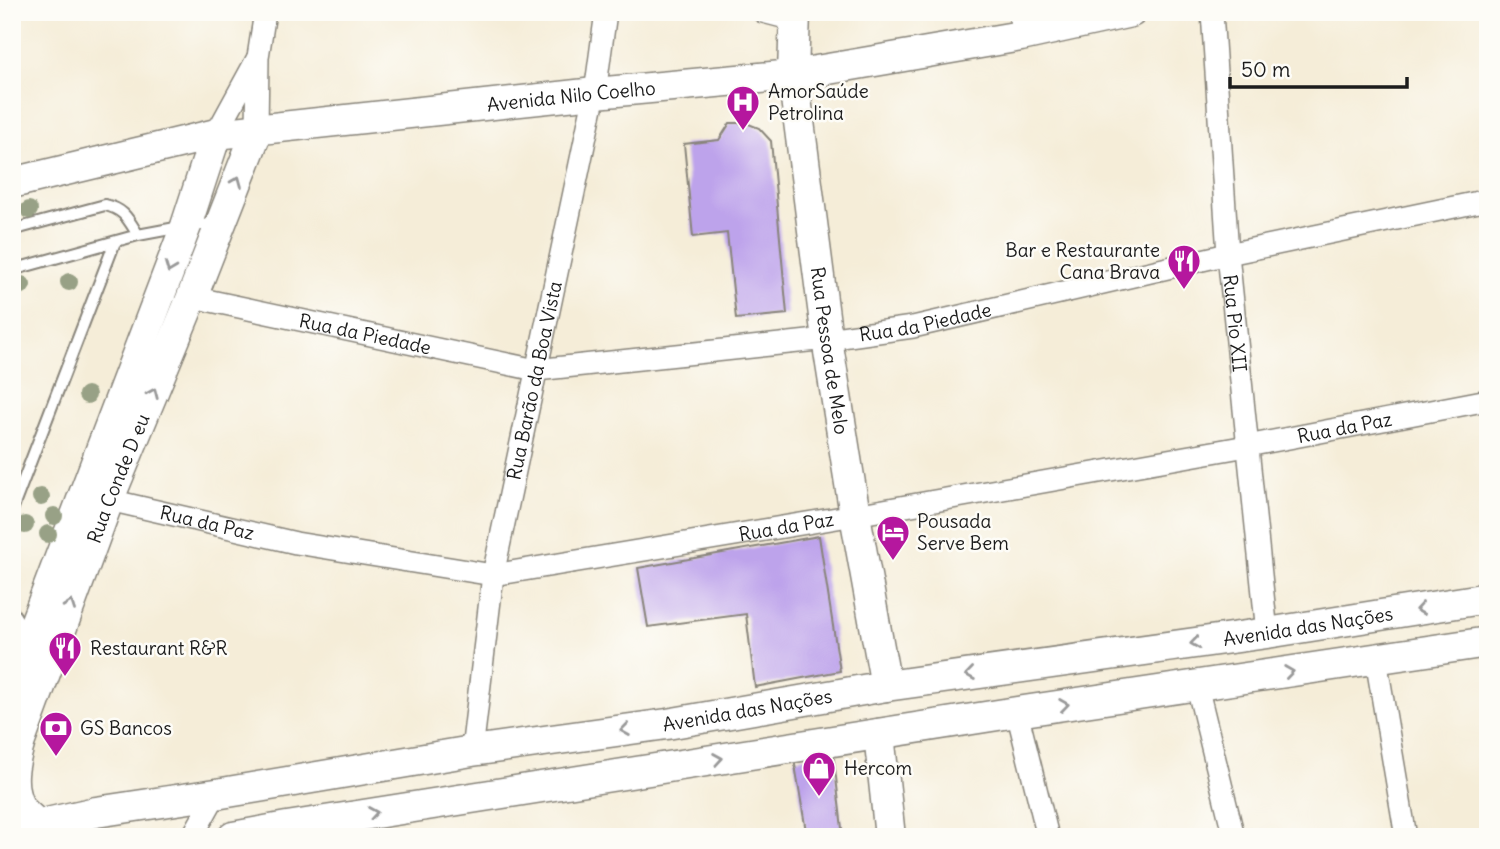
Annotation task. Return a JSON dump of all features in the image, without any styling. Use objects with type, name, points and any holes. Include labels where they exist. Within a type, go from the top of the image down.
[{"type":"main road","name":"Avenida Nilo Coelho","points":[[12,183],[216,134],[595,93],[793,75],[1020,24],[1131,12]]},
{"type":"main road","name":"Rua Pessoa de Melo","points":[[794,16],[793,75],[827,339],[886,686]]},
{"type":"main road","name":"Rua Conde D eu","points":[[96,497],[192,298],[257,131]]},
{"type":"main road","name":"Rua Conde D eu","points":[[25,830],[13,788],[13,766],[20,741],[20,695],[40,649],[96,497],[216,134]]},
{"type":"main road","name":"Avenida das Nações","points":[[25,830],[96,812],[472,751],[667,724],[886,686],[1267,633],[1488,598]]},
{"type":"main road","points":[[233,837],[289,832],[679,765],[1488,642]]},
{"type":"main road","points":[[1109,655],[1115,697]]},
{"type":"main road","points":[[667,724],[660,732],[657,742],[659,752],[664,759],[679,765]]},
{"type":"main road","points":[[879,734],[890,837]]},
{"type":"street","points":[[257,131],[258,57],[265,12]]},
{"type":"street","name":"Rua Barão da Boa Vista","points":[[472,751],[493,575],[595,93],[606,12]]},
{"type":"street","points":[[764,12],[794,16]]},
{"type":"street","name":"Rua Pio XII","points":[[1212,12],[1228,254],[1267,633]]},
{"type":"street","points":[[216,134],[258,57]]},
{"type":"street","name":"Rua da Piedade","points":[[192,298],[536,370],[827,339],[913,327],[1228,254],[1488,200]]},
{"type":"street","name":"Rua da Paz","points":[[96,497],[296,543],[493,575],[855,515],[1247,446],[1488,400]]},
{"type":"street","points":[[1376,659],[1406,837]]},
{"type":"street","points":[[1197,685],[1234,837]]},
{"type":"street","points":[[1017,712],[1048,837]]},
{"type":"street","points":[[192,837],[216,794]]},
{"type":"lane","points":[[12,230],[105,205],[122,211],[138,235]]},
{"type":"lane","points":[[12,270],[138,235],[186,226],[220,224]]},
{"type":"lane","points":[[12,510],[115,242]]},
{"type":"lane","points":[[12,611],[40,649]]},
{"type":"building","points":[[730,123],[746,123],[759,128],[771,141],[787,314],[736,319],[727,233],[693,237],[684,144],[719,140]]},
{"type":"building","points":[[819,536],[840,671],[755,687],[746,614],[648,627],[638,568]]},
{"type":"building","name":"Hercom","points":[[833,752],[843,837],[807,837],[794,759]]},
{"type":"place","name":"AmorSaúde Petrolina","points":[[743,132]]},
{"type":"place","name":"Bar e Restaurante Cana Brava","points":[[1184,291]]},
{"type":"place","name":"Pousada Serve Bem","points":[[893,562]]},
{"type":"place","name":"Restaurant R&R","points":[[65,678]]},
{"type":"place","name":"GS Bancos","points":[[56,758]]},
{"type":"place","name":"Hercom","points":[[819,798]]}]
